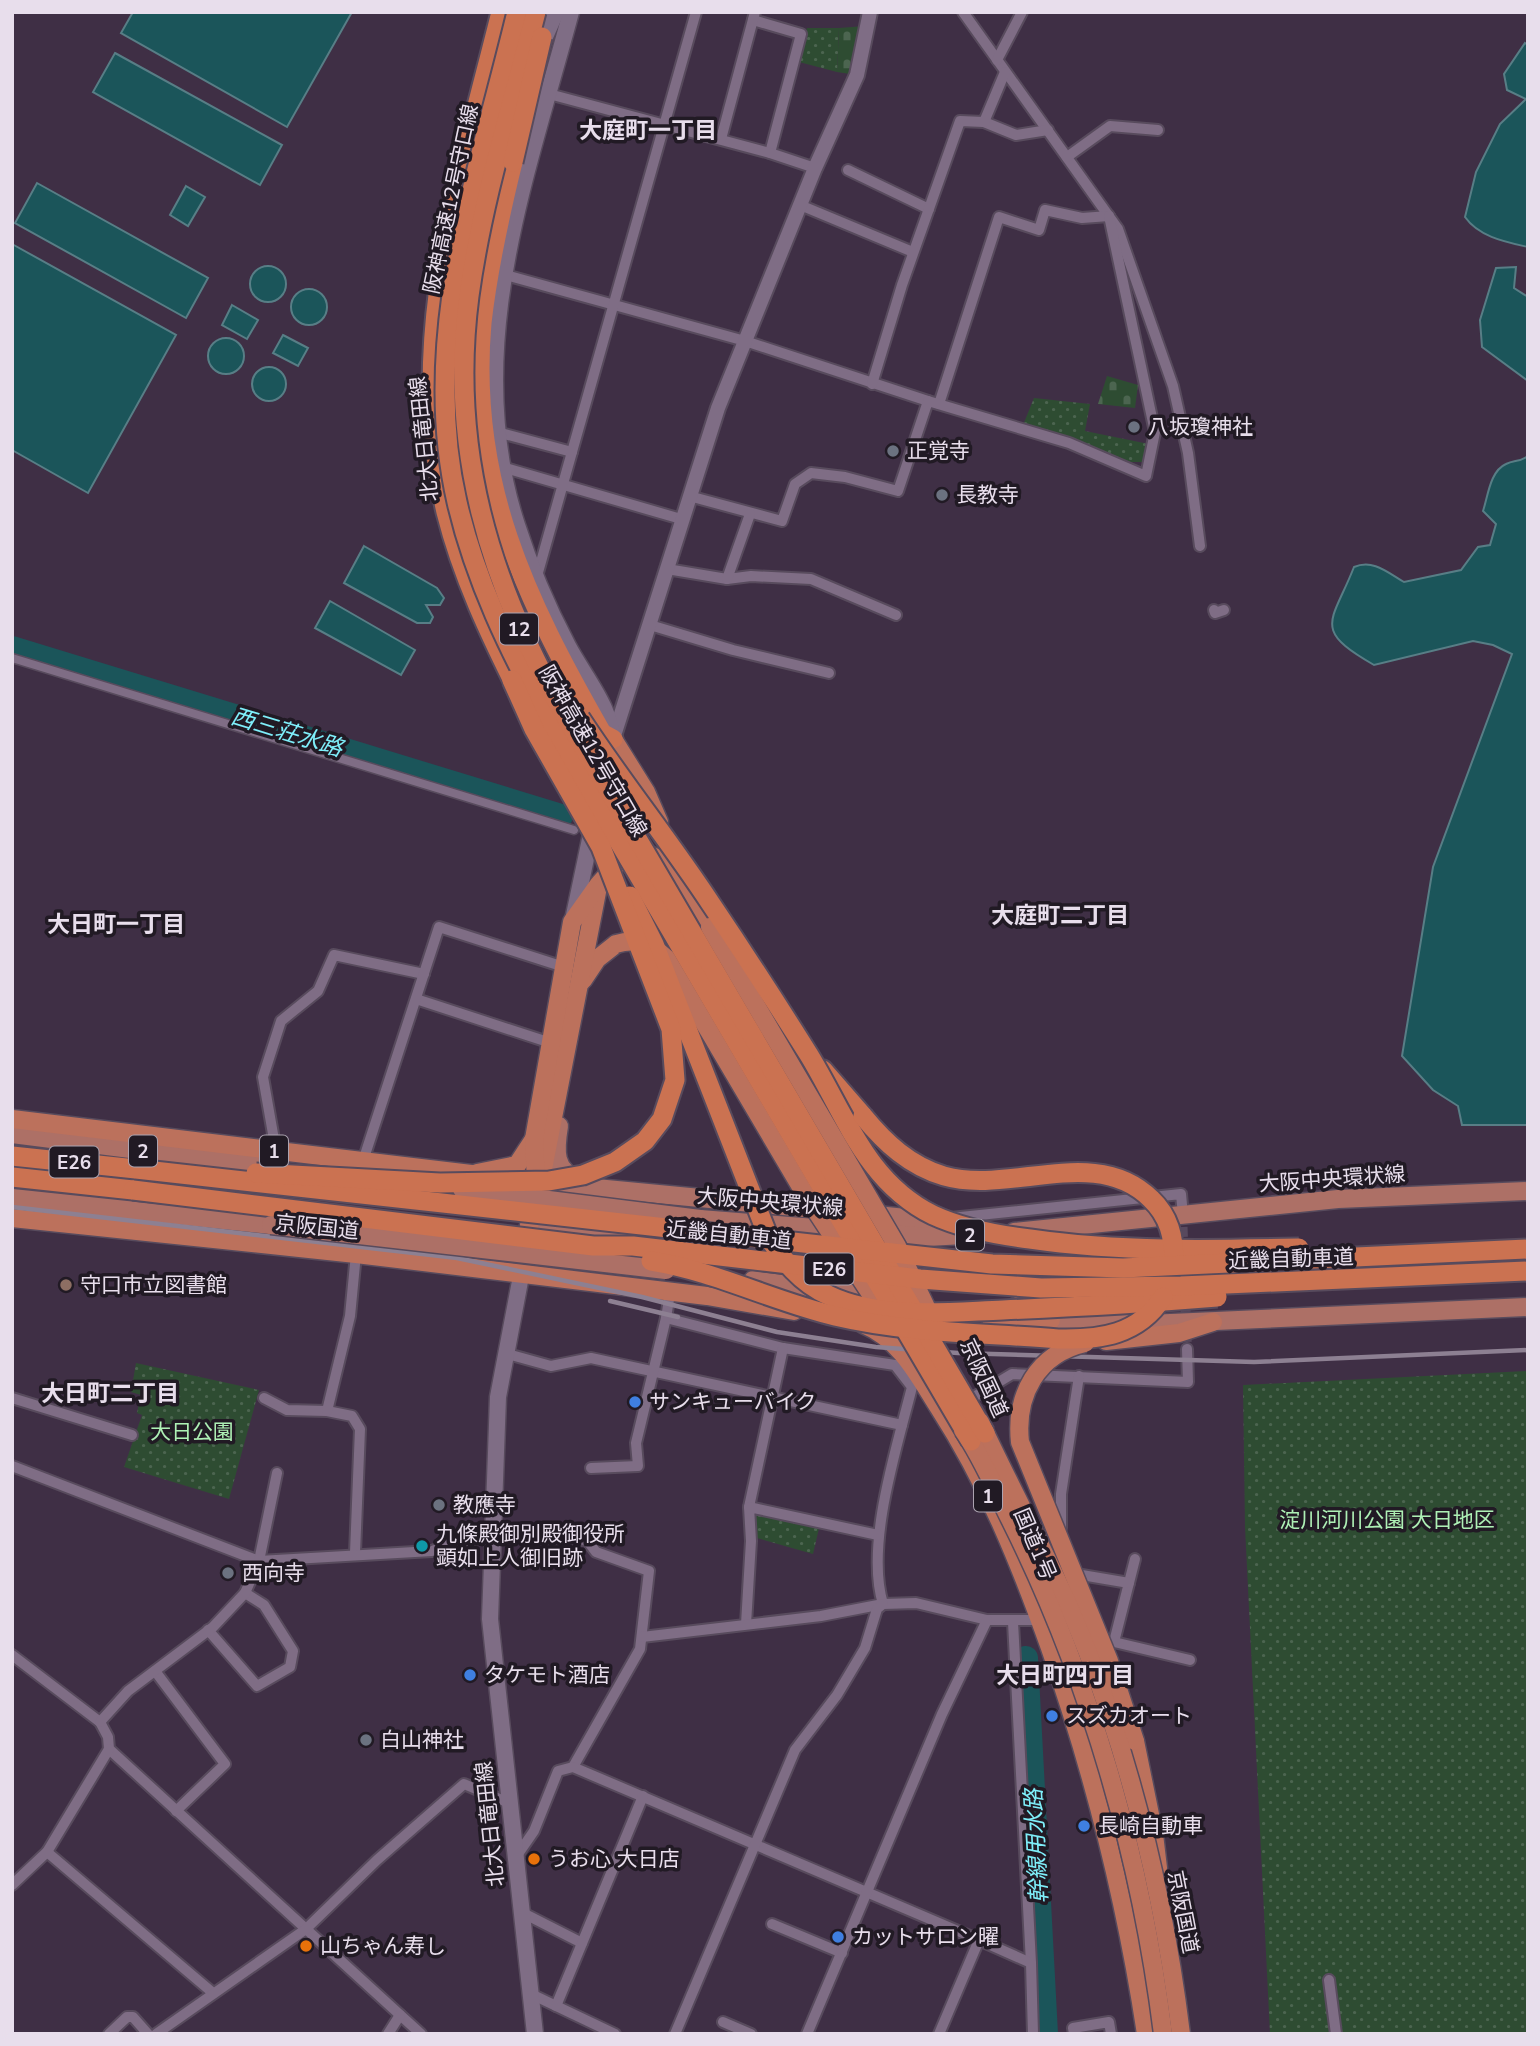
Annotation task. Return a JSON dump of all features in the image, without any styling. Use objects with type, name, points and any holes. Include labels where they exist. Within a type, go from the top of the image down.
[{"type":"highway","points":[[501,12],[442,257],[432,329],[432,400],[439,473],[456,545],[492,638],[523,702],[571,773]]},
{"type":"highway","name":"阪神高速12号守口線","points":[[517,12],[464,224],[452,295],[447,367],[448,421],[457,501],[496,620],[523,676],[827,1181]]},
{"type":"highway","name":"阪神高速12号守口線","points":[[536,12],[481,227],[466,331],[465,410],[471,469],[483,529],[504,590],[550,690],[827,1181]]},
{"type":"highway","points":[[546,12],[530,97],[490,266],[481,338],[481,401],[488,464],[503,529],[516,564],[558,657],[602,733],[613,739]]},
{"type":"highway","points":[[457,501],[466,563],[488,624],[534,729],[654,944],[768,1236],[790,1268],[818,1290],[836,1299],[869,1308],[973,1311],[1247,1295],[1389,1278]]},
{"type":"highway","points":[[504,590],[598,746],[661,830],[810,1057],[863,1152],[888,1183],[923,1210],[969,1228],[1082,1246],[1161,1251],[1472,1244],[1528,1249]]},
{"type":"highway","name":"1","points":[[613,739],[646,792],[684,882]]},
{"type":"highway","points":[[136,1169],[306,1174],[440,1183],[525,1183],[583,1175],[635,1150],[655,1130],[668,1107],[675,1080],[674,1045],[660,997],[601,847]]},
{"type":"highway","name":"京阪国道","points":[[12,1218],[356,1254],[520,1276],[536,1182],[534,1139],[572,922],[598,884],[618,863],[643,853],[663,860],[684,882],[897,1247],[978,1437],[1046,1598],[1095,1727],[1133,1866],[1163,2034]]},
{"type":"highway","name":"京阪国道","points":[[536,1182],[542,1171],[554,1102],[560,1088],[598,884]]},
{"type":"highway","name":"1","points":[[579,986],[597,959],[616,944],[635,941],[657,950],[666,958],[813,1206],[978,1437]]},
{"type":"highway","points":[[593,1246],[632,1258],[718,1276],[799,1307],[871,1323],[1080,1339],[1118,1334],[1140,1322],[1158,1305],[1174,1271],[1172,1237],[1163,1213],[1137,1187],[1097,1173],[996,1181],[961,1179],[928,1170],[890,1146],[810,1057]]},
{"type":"highway","name":"1","points":[[12,1119],[56,1132],[275,1159],[363,1161],[536,1182]]},
{"type":"highway","points":[[470,1174],[500,1171],[517,1165],[534,1139]]},
{"type":"highway","name":"近畿自動車道","points":[[12,1156],[992,1264],[1136,1268],[1528,1249]]},
{"type":"highway","name":"近畿自動車道","points":[[12,1177],[593,1246],[633,1247],[920,1279],[1041,1288],[1389,1278],[1528,1271]]},
{"type":"highway","name":"12","points":[[827,1181],[876,1262]]},
{"type":"highway","name":"1","points":[[876,1262],[978,1437]]},
{"type":"highway","name":"国道1号","points":[[520,1276],[707,1296],[842,1319],[875,1329],[905,1354],[964,1447],[1012,1543],[1041,1622],[1087,1762],[1108,1838],[1130,1939],[1146,2034]]},
{"type":"highway","points":[[707,1296],[956,1318],[1051,1320]]},
{"type":"highway","name":"1","points":[[1165,1933],[1154,1834],[1135,1741],[1104,1649],[1020,1442],[1020,1408],[1031,1380],[1059,1352],[1085,1343],[1179,1333],[1213,1322]]},
{"type":"highway","name":"京阪国道","points":[[978,1437],[1034,1530],[1088,1654],[1132,1791],[1165,1933],[1181,2034]]},
{"type":"main road","name":"北大日竜田線","points":[[556,12],[534,58],[489,117],[465,172],[442,295],[437,367],[440,435],[452,509],[465,560],[487,619],[595,814]]},
{"type":"main road","points":[[571,12],[502,274],[495,328],[494,380],[502,467],[517,525],[569,647],[610,719],[614,806],[598,884]]},
{"type":"main road","points":[[572,922],[613,739]]},
{"type":"main road","points":[[595,814],[606,813],[614,806]]},
{"type":"main road","points":[[560,1088],[562,1105],[556,1154],[561,1168],[572,1178],[624,1192]]},
{"type":"main road","points":[[12,1127],[56,1132]]},
{"type":"main road","name":"大阪中央環状線","points":[[12,1134],[56,1132],[81,1143],[275,1159],[700,1219],[927,1237],[1063,1229],[1338,1199],[1528,1191]]},
{"type":"main road","points":[[12,1142],[81,1143]]},
{"type":"main road","points":[[536,1182],[927,1220],[1063,1229]]},
{"type":"main road","points":[[12,1184],[157,1218],[233,1240]]},
{"type":"main road","points":[[12,1198],[157,1218],[271,1225],[753,1280],[1085,1323],[1213,1322],[1528,1307]]},
{"type":"main road","points":[[70,1224],[157,1218]]},
{"type":"main road","points":[[529,1226],[964,1270],[1014,1285],[1085,1323]]},
{"type":"main road","name":"北大日竜田線","points":[[520,1276],[503,1353],[498,1397],[491,1647],[535,2034]]},
{"type":"street","points":[[537,576],[696,12]]},
{"type":"street","points":[[613,739],[718,408],[815,168],[857,75],[870,12]]},
{"type":"street","points":[[962,12],[1118,229],[1173,386],[1188,453],[1200,546]]},
{"type":"street","points":[[997,60],[1022,12]]},
{"type":"street","points":[[721,139],[754,16],[802,34],[770,153]]},
{"type":"street","points":[[984,122],[1005,72]]},
{"type":"street","points":[[549,94],[721,139],[815,168]]},
{"type":"street","points":[[872,384],[913,253],[960,121],[984,122],[1016,135],[1048,130]]},
{"type":"street","points":[[1067,157],[1110,126],[1158,130]]},
{"type":"street","points":[[848,170],[929,209]]},
{"type":"street","points":[[800,205],[913,253]]},
{"type":"street","points":[[689,496],[782,522],[795,484],[811,473],[845,477],[898,491],[999,217],[1039,230],[1045,210],[1082,218],[1108,216]]},
{"type":"street","points":[[502,274],[745,341],[872,384],[1069,443],[1146,476],[1155,432],[1108,216]]},
{"type":"street","points":[[497,432],[572,452]]},
{"type":"street","points":[[502,467],[681,519]]},
{"type":"street","points":[[727,579],[750,514]]},
{"type":"street","points":[[667,569],[727,579],[751,576],[811,579],[896,615]]},
{"type":"street","points":[[650,625],[733,650],[829,673]]},
{"type":"street","points":[[12,658],[575,830]]},
{"type":"street","points":[[363,1161],[439,927],[565,967]]},
{"type":"street","points":[[275,1159],[264,1077],[281,1021],[318,991],[334,955],[424,974]]},
{"type":"street","points":[[416,999],[551,1043]]},
{"type":"street","points":[[927,1220],[1181,1200]]},
{"type":"street","points":[[327,1411],[350,1316],[356,1254]]},
{"type":"street","points":[[591,1468],[638,1466],[636,1443],[670,1293]]},
{"type":"street","points":[[666,1318],[783,1348],[895,1366],[912,1387],[878,1535],[879,1591],[883,1604]]},
{"type":"street","points":[[746,1624],[751,1541],[749,1507],[783,1348]]},
{"type":"street","points":[[944,1416],[1012,1374],[1188,1382],[1187,1349]]},
{"type":"street","points":[[503,1353],[551,1366],[591,1358],[902,1425]]},
{"type":"street","points":[[1079,1376],[1060,1494],[1068,1573],[1067,1608],[1095,1634],[1114,1642],[1190,1660]]},
{"type":"street","points":[[12,1398],[132,1435]]},
{"type":"street","points":[[264,1398],[287,1410],[327,1411],[352,1416],[360,1429],[355,1553]]},
{"type":"street","points":[[12,1466],[259,1561],[355,1553],[432,1551],[458,1539],[493,1536],[587,1540],[596,1552],[649,1572],[640,1649],[573,1767]]},
{"type":"street","points":[[100,1722],[128,1691],[208,1630],[245,1593],[259,1561],[277,1473]]},
{"type":"street","points":[[749,1507],[878,1535]]},
{"type":"street","points":[[1114,1642],[1135,1559]]},
{"type":"street","points":[[1068,1573],[1129,1583]]},
{"type":"street","points":[[208,1630],[257,1686],[290,1667],[293,1651],[264,1605],[245,1593]]},
{"type":"street","points":[[642,1637],[821,1616],[883,1604],[916,1603],[988,1620],[1013,1622],[1041,1622],[1067,1608]]},
{"type":"street","points":[[675,2034],[795,1750],[837,1695],[864,1648],[877,1609],[883,1604]]},
{"type":"street","points":[[807,2034],[942,1714],[988,1620]]},
{"type":"street","points":[[1013,1622],[1033,2034]]},
{"type":"street","points":[[12,1655],[100,1722],[108,1737],[109,1749],[47,1852],[12,1885]]},
{"type":"street","points":[[155,1671],[225,1764],[176,1811]]},
{"type":"street","points":[[109,1749],[421,2034]]},
{"type":"street","points":[[515,1859],[534,1831],[558,1771],[573,1767],[869,1891],[1031,1963]]},
{"type":"street","points":[[156,2034],[306,1929],[377,1860],[464,1784],[509,1803]]},
{"type":"street","points":[[556,2006],[643,1796]]},
{"type":"street","points":[[47,1852],[213,1993]]},
{"type":"street","points":[[521,1912],[582,1943]]},
{"type":"street","points":[[772,1924],[842,1953]]},
{"type":"street","points":[[939,2034],[979,1940]]},
{"type":"street","points":[[1329,1980],[1336,2034]]},
{"type":"street","points":[[531,1994],[615,2034]]},
{"type":"street","points":[[388,2034],[400,2015]]},
{"type":"street","points":[[109,2034],[127,2017],[133,2017],[148,2034]]},
{"type":"street","points":[[723,2022],[751,2034]]},
{"type":"street","points":[[1074,2034],[1073,2028],[1109,2022],[1111,2034]]},
{"type":"green space","points":[[865,26],[850,74],[837,72],[839,28]]},
{"type":"green space","points":[[807,28],[839,28],[837,72],[799,62]]},
{"type":"green space","points":[[1107,376],[1138,385],[1135,408],[1098,404]]},
{"type":"green space","points":[[1034,398],[1090,404],[1085,431],[1149,444],[1143,462],[1131,462],[1023,425]]},
{"type":"green space","name":"大日公園","points":[[136,1363],[259,1390],[229,1499],[124,1467],[142,1415],[137,1413],[141,1395],[131,1392]]},
{"type":"green space","name":"淀川河川公園 大日地区","points":[[1528,1371],[1528,2034],[1270,2034],[1245,1527],[1243,1385]]},
{"type":"green space","points":[[757,1511],[820,1524],[813,1554],[757,1538],[753,1514]]},
{"type":"shaded area","points":[[133,12],[352,12],[287,127],[121,33]]},
{"type":"shaded area","points":[[1525,43],[1528,45],[1528,247],[1485,234],[1465,217],[1476,172],[1500,124],[1526,99],[1507,90],[1504,74]]},
{"type":"shaded area","points":[[115,53],[282,145],[260,185],[93,92]]},
{"type":"shaded area","points":[[37,183],[208,278],[186,318],[15,223]]},
{"type":"shaded area","points":[[186,186],[205,197],[188,226],[170,215]]},
{"type":"shaded area","points":[[12,244],[176,335],[88,493],[12,450]]},
{"type":"shaded area","points":[[268,266],[281,271],[286,284],[281,297],[268,302],[255,297],[250,284],[255,271]]},
{"type":"shaded area","points":[[1516,267],[1514,288],[1528,297],[1528,381],[1482,347],[1480,320],[1496,268]]},
{"type":"shaded area","points":[[309,289],[322,294],[327,307],[322,320],[309,325],[296,320],[291,307],[296,294]]},
{"type":"shaded area","points":[[232,305],[258,320],[247,339],[222,325]]},
{"type":"shaded area","points":[[283,335],[308,348],[298,366],[273,353]]},
{"type":"shaded area","points":[[226,338],[239,343],[244,356],[239,369],[226,374],[213,369],[208,356],[213,343]]},
{"type":"shaded area","points":[[269,367],[281,372],[286,384],[281,396],[269,401],[257,396],[252,384],[257,372]]},
{"type":"shaded area","points":[[1528,456],[1528,1125],[1462,1125],[1458,1106],[1433,1090],[1402,1056],[1433,867],[1512,654],[1493,645],[1473,641],[1374,665],[1341,642],[1334,633],[1332,624],[1354,567],[1374,566],[1404,582],[1461,570],[1478,547],[1490,545],[1496,524],[1483,511],[1496,472],[1506,464]]},
{"type":"shaded area","points":[[364,546],[437,588],[444,598],[440,605],[426,605],[433,617],[430,623],[417,623],[344,583]]},
{"type":"shaded area","points":[[330,601],[415,650],[401,675],[315,628]]},
{"type":"waterway","name":"西三荘水路","points":[[12,648],[561,816]]},
{"type":"waterway","name":"幹線用水路","points":[[1026,1658],[1046,2034]]},
{"type":"tunnel","points":[[1182,1212],[1187,1349]]},
{"type":"railway","points":[[12,1207],[457,1258],[642,1297],[777,1332],[876,1347],[958,1353],[1254,1362],[1528,1350]]},
{"type":"railway","points":[[610,1301],[678,1317]]},
{"type":"place","name":"八坂瓊神社","points":[[1134,427]]},
{"type":"place","name":"正覚寺","points":[[893,451]]},
{"type":"place","name":"長教寺","points":[[942,495]]},
{"type":"place","name":"守口市立図書館","points":[[66,1285]]},
{"type":"place","name":"サンキューバイク","points":[[635,1402]]},
{"type":"place","name":"教應寺","points":[[439,1505]]},
{"type":"place","name":"九條殿御別殿御役所 顕如上人御旧跡","points":[[422,1546]]},
{"type":"place","name":"西向寺","points":[[228,1573]]},
{"type":"place","name":"タケモト酒店","points":[[470,1675]]},
{"type":"place","name":"スズカオート","points":[[1052,1716]]},
{"type":"place","name":"白山神社","points":[[366,1740]]},
{"type":"place","name":"長崎自動車","points":[[1084,1826]]},
{"type":"place","name":"うお心 大日店","points":[[534,1859]]},
{"type":"place","name":"カットサロン曜","points":[[838,1937]]},
{"type":"place","name":"山ちゃん寿し","points":[[306,1946]]},
{"type":"district","name":"大庭町一丁目","points":[[648,130]]},
{"type":"district","name":"大庭町二丁目","points":[[1060,915]]},
{"type":"district","name":"大日町一丁目","points":[[116,924]]},
{"type":"district","name":"大日町二丁目","points":[[110,1393]]},
{"type":"district","name":"大日町四丁目","points":[[1065,1675]]}]
